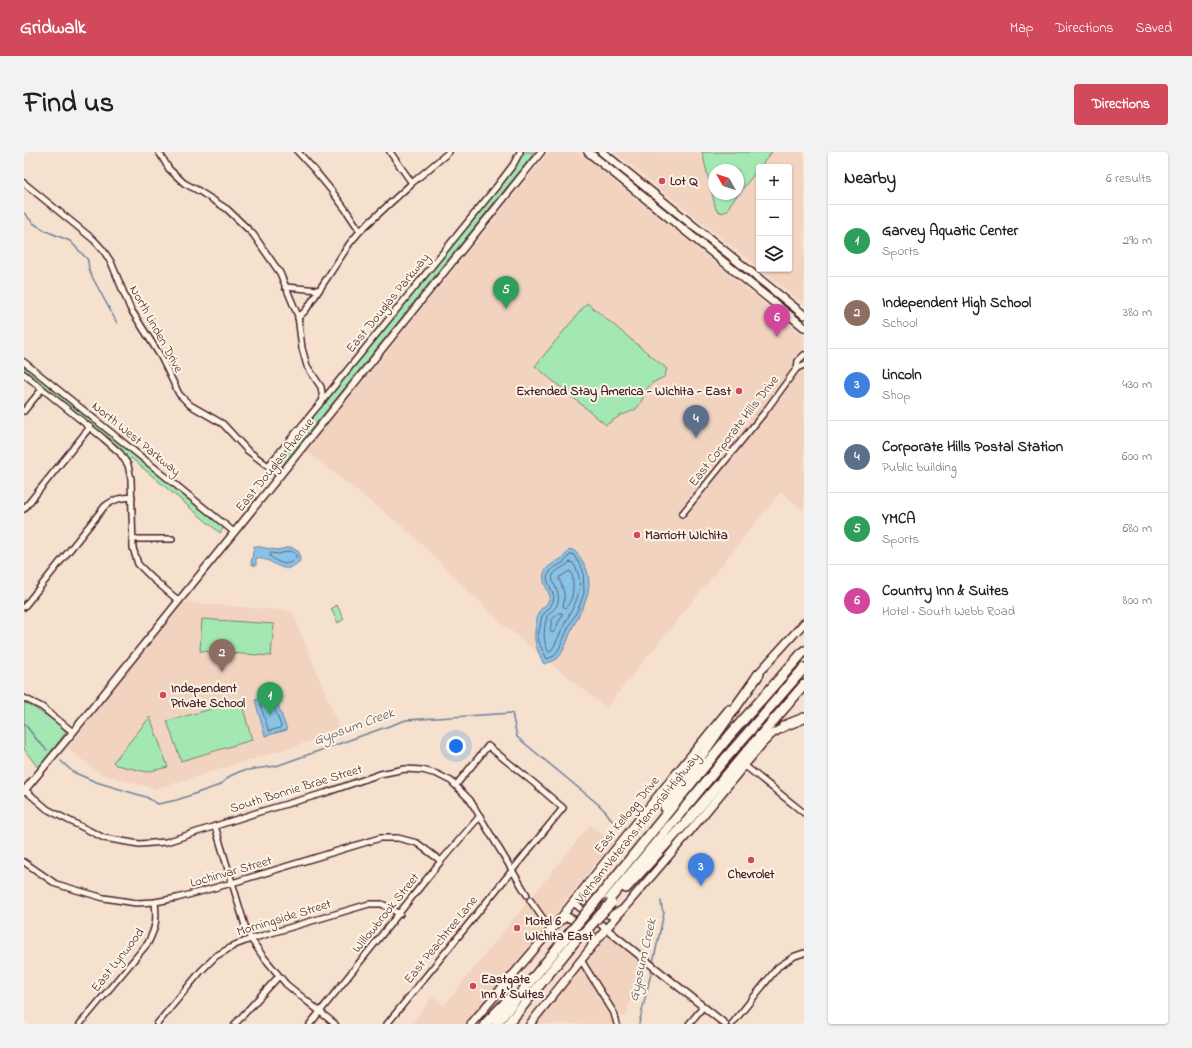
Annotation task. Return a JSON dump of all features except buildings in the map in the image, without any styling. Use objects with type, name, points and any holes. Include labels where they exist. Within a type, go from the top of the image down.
[{"type":"highway","name":"Vietnam Veterans Memorial Highway","points":[[606,900],[610,884],[730,735],[804,651]]},
{"type":"highway","name":"Vietnam Veterans Memorial Highway","points":[[508,1024],[570,947],[577,934],[804,668]]},
{"type":"highway","points":[[610,884],[758,674]]},
{"type":"highway","points":[[606,900],[689,819],[804,685]]},
{"type":"highway","points":[[784,726],[804,718]]},
{"type":"highway","name":"Vietnam Veterans Memorial Highway","points":[[496,1024],[559,946],[577,934]]},
{"type":"highway","points":[[485,1024],[559,946]]},
{"type":"highway","points":[[514,1024],[554,967]]},
{"type":"main road","points":[[588,152],[804,327]]},
{"type":"main road","points":[[602,152],[804,315]]},
{"type":"main road","points":[[682,228],[687,221]]},
{"type":"main road","name":"East Kellogg Drive","points":[[470,1024],[551,930],[656,798],[758,674],[804,623]]},
{"type":"main road","points":[[530,1024],[606,929],[687,836],[762,744],[772,734],[804,715]]},
{"type":"main road","points":[[588,883],[586,889],[588,897],[605,913],[612,914],[622,910]]},
{"type":"main road","points":[[556,923],[567,917],[577,922],[591,934],[593,942],[590,949]]},
{"type":"street","points":[[159,152],[169,169],[184,183],[226,209],[253,234],[280,273],[298,318],[302,348],[307,366],[320,388],[323,400]]},
{"type":"street","points":[[298,152],[342,202],[360,231]]},
{"type":"street","points":[[390,152],[412,183]]},
{"type":"street","points":[[298,318],[306,310],[350,243],[360,231],[412,183],[449,152]]},
{"type":"street","name":"East Douglas Parkway","points":[[268,466],[501,181],[513,165],[520,152]]},
{"type":"street","name":"East Douglas Avenue","points":[[24,790],[73,732],[541,152]]},
{"type":"street","name":"North Linden Drive","points":[[24,183],[94,240],[103,250],[111,262],[130,308],[161,357],[179,394],[190,405],[223,424],[247,450],[280,475]]},
{"type":"street","points":[[286,287],[319,290]]},
{"type":"street","name":"East Corporate Hills Drive","points":[[682,514],[760,418],[797,368],[798,362],[804,355]]},
{"type":"street","name":"North West Parkway","points":[[24,362],[234,532]]},
{"type":"street","points":[[797,368],[804,365]]},
{"type":"street","points":[[24,374],[120,453],[128,465],[131,479],[132,539],[138,564],[153,579],[179,600]]},
{"type":"street","points":[[24,411],[42,389]]},
{"type":"street","points":[[24,509],[90,427]]},
{"type":"street","points":[[24,607],[105,506],[114,500],[132,497]]},
{"type":"street","points":[[132,539],[172,539]]},
{"type":"street","points":[[24,698],[42,707],[73,732]]},
{"type":"street","name":"East Peachtree Lane","points":[[387,1024],[563,808],[488,746],[456,785]]},
{"type":"street","points":[[744,765],[804,813]]},
{"type":"street","name":"South Bonnie Brae Street","points":[[24,790],[47,809],[104,838],[139,844],[166,842],[325,793],[380,774],[405,769],[422,770],[437,774],[451,781],[470,800],[527,895]]},
{"type":"street","name":"Willowbrook Street","points":[[310,1024],[480,816]]},
{"type":"street","points":[[215,826],[246,929],[251,939],[286,984],[335,1024]]},
{"type":"street","name":"Lochinvar Street","points":[[24,862],[56,884],[104,898],[136,903],[155,902],[177,898],[232,884],[380,838],[398,838],[417,843],[441,862]]},
{"type":"street","points":[[530,900],[551,930]]},
{"type":"street","name":"East Lynwood","points":[[80,1024],[148,942],[154,932],[156,923],[155,902]]},
{"type":"street","points":[[573,902],[725,1024]]},
{"type":"street","name":"Morningside Street","points":[[157,1024],[201,971],[216,956],[235,945],[369,904],[382,904],[400,914]]},
{"type":"street","points":[[732,1024],[778,967],[804,952]]},
{"type":"street","points":[[581,960],[614,1013],[617,1024]]},
{"type":"street","points":[[235,1024],[279,976]]},
{"type":"street","points":[[689,1024],[703,1007]]},
{"type":"shaded area","points":[[549,152],[578,152],[804,335],[804,511],[781,492],[606,708],[501,623],[409,532],[306,451]]},
{"type":"shaded area","points":[[614,152],[804,152],[804,304],[764,272],[792,272],[792,164],[756,164],[756,266]]},
{"type":"shaded area","points":[[184,602],[292,611],[341,732],[156,789],[100,774],[67,748]]},
{"type":"shaded area","points":[[590,825],[613,842],[466,1024],[411,1024],[433,997],[444,1005]]},
{"type":"shaded area","points":[[609,930],[642,956],[626,1018],[617,1014],[620,1024],[532,1024]]},
{"type":"green space","points":[[521,152],[535,152],[281,467],[278,468],[274,464],[278,458],[511,172],[519,161]]},
{"type":"green space","points":[[702,152],[772,152],[762,164],[756,164],[756,172],[744,187],[744,164],[708,164],[708,177]]},
{"type":"green space","points":[[714,200],[733,200],[727,211],[722,213],[716,210]]},
{"type":"green space","points":[[587,303],[667,369],[664,377],[652,383],[647,389],[636,409],[621,415],[606,425],[535,366]]},
{"type":"green space","points":[[24,366],[224,527],[220,533],[131,458],[128,461],[121,451],[24,371]]},
{"type":"green space","points":[[337,605],[344,619],[338,623],[331,609]]},
{"type":"green space","points":[[202,619],[274,624],[271,656],[200,651]]},
{"type":"green space","points":[[241,701],[252,740],[181,761],[167,721]]},
{"type":"green space","points":[[24,702],[52,719],[66,732],[38,768],[24,749]]},
{"type":"green space","points":[[150,717],[168,767],[147,772],[116,765],[113,762]]},
{"type":"water","points":[[254,546],[277,550],[291,547],[299,552],[300,561],[292,567],[284,568],[267,560],[256,558],[256,566],[251,564]]},
{"type":"water","points":[[570,549],[576,552],[583,562],[589,580],[588,589],[583,606],[561,654],[557,659],[545,664],[543,663],[535,640],[538,615],[541,609],[548,602],[550,596],[545,583],[544,575],[547,568],[563,557]]},
{"type":"water","points":[[274,694],[287,730],[265,736],[255,700]]},
{"type":"waterway","points":[[24,213],[33,223],[46,231],[70,241],[88,260],[89,271],[117,323]]},
{"type":"waterway","name":"Gypsum Creek","points":[[61,761],[73,772],[96,782],[146,797],[158,804],[177,800],[220,785],[230,776],[241,771],[276,766],[406,720],[512,713],[517,737],[598,804],[606,812],[618,829]]},
{"type":"waterway","name":"Gypsum Creek","points":[[24,723],[47,750]]},
{"type":"waterway","name":"Gypsum Creek","points":[[653,963],[664,913],[661,901]]},
{"type":"waterway","name":"Gypsum Creek","points":[[639,1024],[652,969]]},
{"type":"place","name":"Lot Q","points":[[662,181]]},
{"type":"place","name":"YMCA","points":[[506,309]]},
{"type":"place","name":"Country Inn & Suites","points":[[777,337]]},
{"type":"place","name":"Extended Stay America - Wichita - East","points":[[739,391]]},
{"type":"place","name":"Corporate Hills Postal Station","points":[[696,438]]},
{"type":"place","name":"Marriott Wichita","points":[[637,535]]},
{"type":"place","name":"Independent High School","points":[[222,672]]},
{"type":"place","name":"Independent Private School","points":[[163,695]]},
{"type":"place","name":"Garvey Aquatic Center","points":[[270,715]]},
{"type":"place","name":"Chevrolet","points":[[751,860]]},
{"type":"place","name":"Lincoln","points":[[701,886]]},
{"type":"place","name":"Motel 6 Wichita East","points":[[517,928]]},
{"type":"place","name":"Eastgate Inn & Suites","points":[[473,986]]}]
